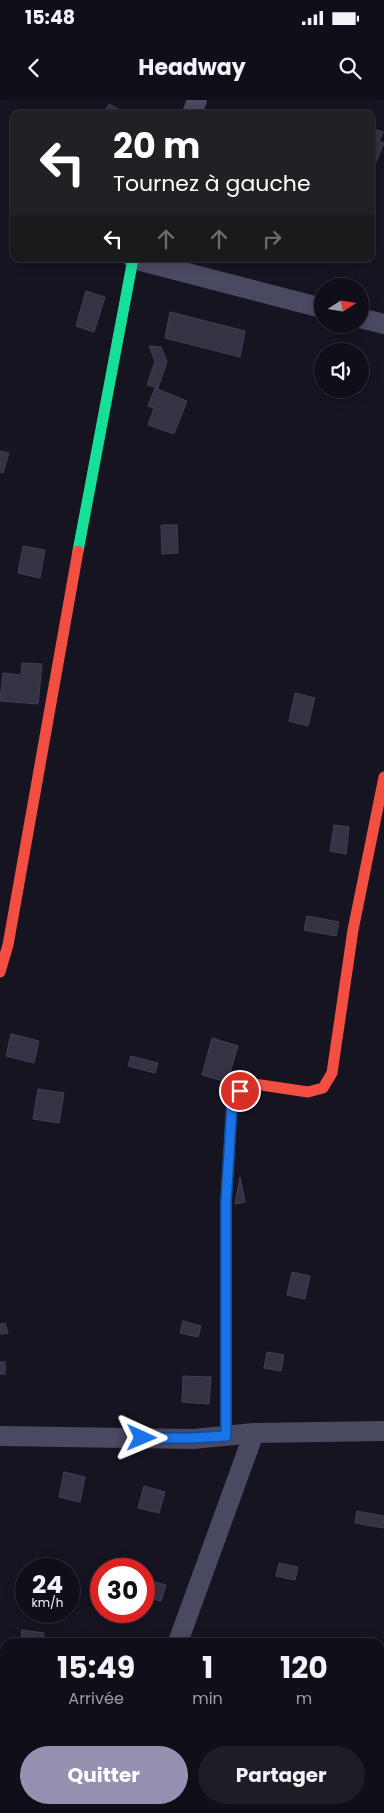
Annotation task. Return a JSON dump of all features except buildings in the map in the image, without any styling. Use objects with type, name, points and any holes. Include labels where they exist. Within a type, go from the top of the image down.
[{"type":"street","points":[[0,972],[8,945],[60,644],[132,262]]},
{"type":"street","points":[[145,262],[314,306]]},
{"type":"street","points":[[369,320],[384,324]]},
{"type":"street","points":[[226,1436],[226,1202],[232,1104],[240,1091],[254,1084],[308,1092],[323,1088],[332,1073],[353,930],[384,777]]},
{"type":"street","points":[[0,1436],[192,1438],[254,1433],[384,1431]]},
{"type":"street","points":[[179,1638],[254,1433]]},
{"type":"traffic: fast","points":[[78,551],[132,262]]},
{"type":"traffic: fast","points":[[226,1436],[226,1202],[232,1104],[242,1091]]},
{"type":"traffic: jam","points":[[0,972],[8,945],[78,551]]},
{"type":"traffic: jam","points":[[242,1091],[254,1084],[308,1092],[323,1088],[332,1073],[353,930],[384,777]]},
{"type":"route","points":[[142,1438],[226,1436],[226,1202],[232,1104],[240,1091]]}]
